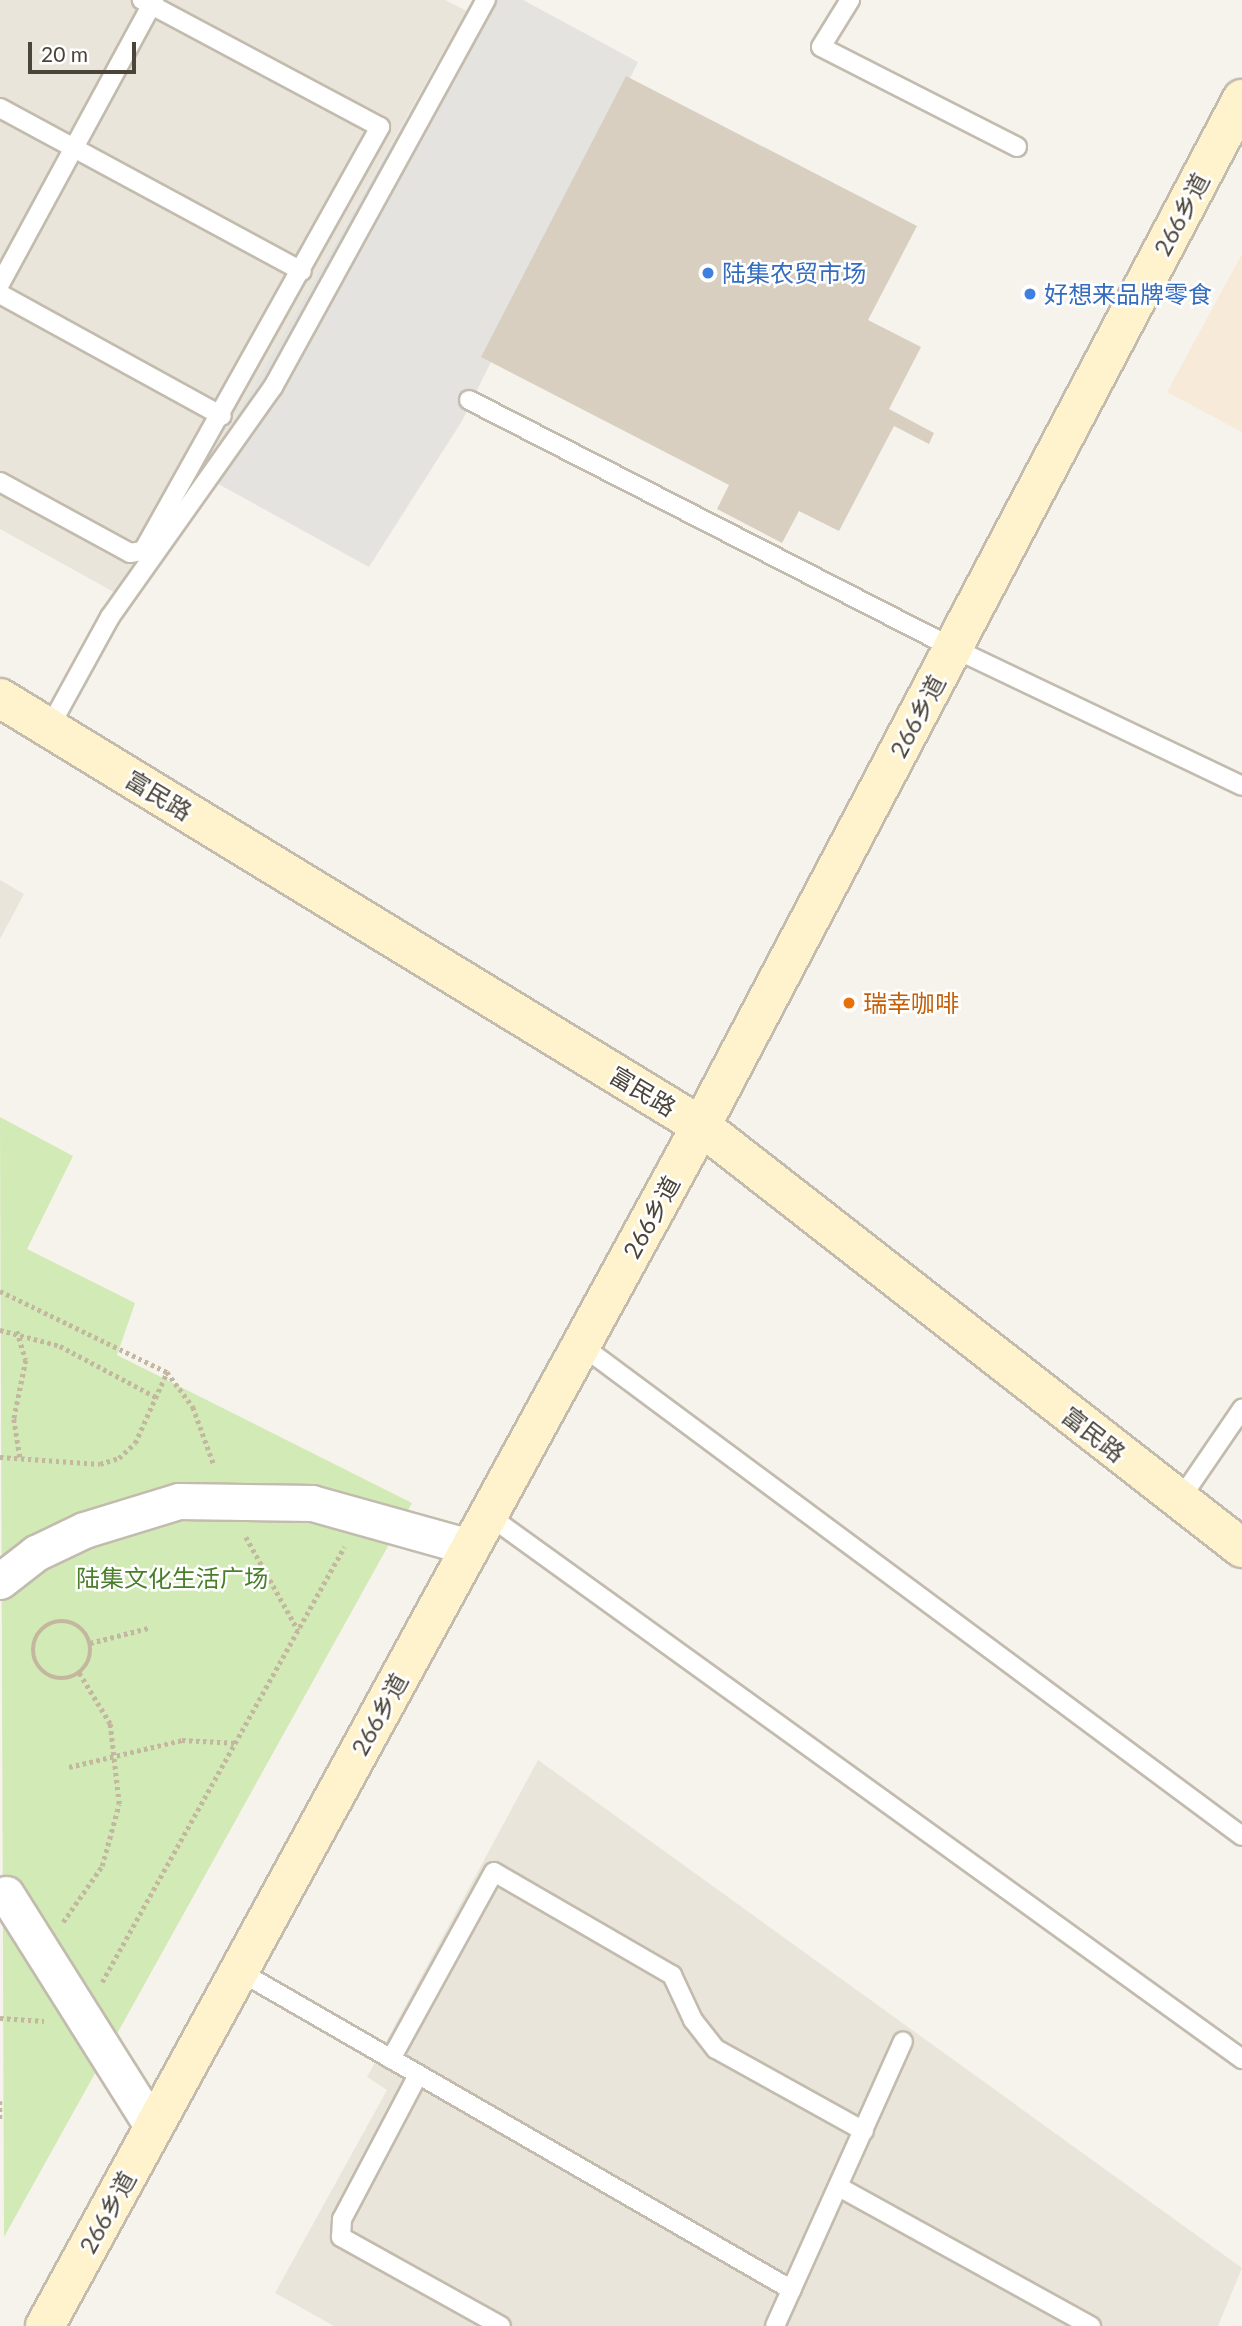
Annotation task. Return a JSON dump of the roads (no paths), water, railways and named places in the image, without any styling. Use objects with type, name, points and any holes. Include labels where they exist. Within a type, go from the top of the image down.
[{"type":"main road","name":"266乡道","points":[[45,2326],[701,1126],[1242,99]]},
{"type":"main road","name":"富民路","points":[[0,698],[701,1126],[1242,1548]]},
{"type":"street","points":[[0,1581],[36,1553],[84,1530],[171,1502],[227,1499],[312,1503],[361,1515],[479,1531]]},
{"type":"street","points":[[6,1894],[153,2127]]},
{"type":"lane","points":[[49,727],[110,617],[272,387],[486,0]]},
{"type":"lane","points":[[850,0],[821,47],[1017,146]]},
{"type":"lane","points":[[0,284],[149,2],[380,127],[222,416],[143,551],[130,553],[0,482]]},
{"type":"lane","points":[[0,108],[302,271]]},
{"type":"lane","points":[[0,294],[222,416]]},
{"type":"lane","points":[[469,400],[953,648],[1242,786]]},
{"type":"lane","points":[[581,1345],[1242,1836]]},
{"type":"lane","points":[[1179,1500],[1242,1409]]},
{"type":"lane","points":[[479,1531],[1242,2059]]},
{"type":"lane","points":[[391,2059],[494,1872],[672,1975],[693,2020],[716,2049],[864,2131]]},
{"type":"lane","points":[[239,1971],[792,2290]]},
{"type":"lane","points":[[775,2326],[903,2041]]},
{"type":"lane","points":[[418,2075],[342,2219],[341,2236],[501,2326]]},
{"type":"lane","points":[[839,2187],[1091,2326]]},
{"type":"place","name":"陆集农贸市场","points":[[708,273]]},
{"type":"place","name":"好想来品牌零食","points":[[1030,294]]},
{"type":"place","name":"瑞幸咖啡","points":[[849,1003]]},
{"type":"park label","name":"陆集文化生活广场","points":[[172,1578]]}]
